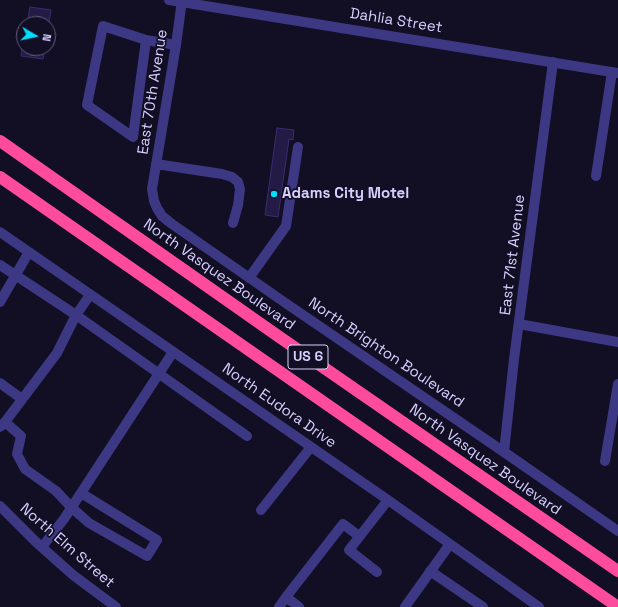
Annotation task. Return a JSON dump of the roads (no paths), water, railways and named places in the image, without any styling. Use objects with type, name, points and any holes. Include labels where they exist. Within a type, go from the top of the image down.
[{"type":"highway","name":"North Vasquez Boulevard","points":[[0,141],[278,336],[618,571]]},
{"type":"highway","name":"US 6","points":[[0,177],[618,607]]},
{"type":"street","name":"Dahlia Street","points":[[168,0],[182,1],[615,72]]},
{"type":"street","name":"East 70th Avenue","points":[[152,189],[182,1]]},
{"type":"street","points":[[146,40],[133,138],[87,105],[103,26],[146,40],[176,45]]},
{"type":"street","name":"East 71st Avenue","points":[[504,452],[553,62]]},
{"type":"street","points":[[596,176],[615,72]]},
{"type":"street","points":[[249,278],[286,226],[298,147]]},
{"type":"street","points":[[156,164],[222,174],[232,177],[238,182],[240,189],[238,205],[233,223]]},
{"type":"street","name":"North Brighton Boulevard","points":[[152,189],[157,208],[162,216],[172,224],[618,531]]},
{"type":"street","name":"North Eudora Drive","points":[[0,232],[388,500],[539,607]]},
{"type":"street","points":[[0,302],[29,252]]},
{"type":"street","points":[[0,265],[76,316],[247,436]]},
{"type":"street","points":[[81,493],[157,540],[147,556],[89,522],[71,507],[56,490],[25,469],[17,454],[21,436],[3,424],[57,353],[76,316],[90,295]]},
{"type":"street","points":[[519,324],[618,342]]},
{"type":"street","points":[[42,547],[64,519],[173,352]]},
{"type":"street","points":[[0,383],[22,399]]},
{"type":"street","points":[[605,461],[618,384]]},
{"type":"street","points":[[261,510],[311,447]]},
{"type":"street","points":[[377,572],[349,550],[388,500]]},
{"type":"street","name":"North Elm Street","points":[[0,506],[73,575],[116,607]]},
{"type":"street","points":[[279,607],[343,524],[359,536]]},
{"type":"street","points":[[405,607],[450,544]]},
{"type":"street","points":[[430,571],[483,607]]},
{"type":"street","points":[[286,597],[299,607]]},
{"type":"place","name":"Adams City Motel","points":[[274,194]]}]
